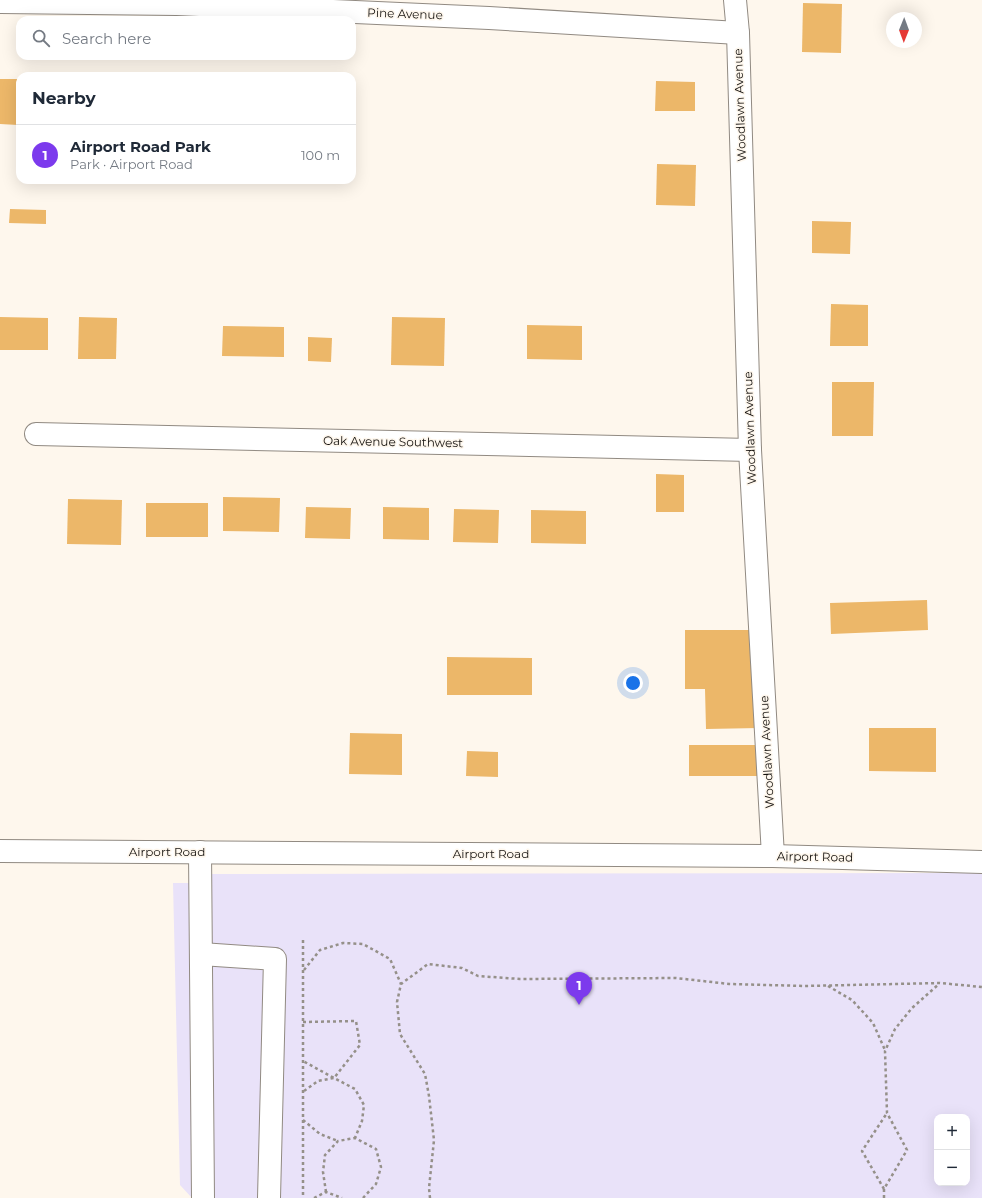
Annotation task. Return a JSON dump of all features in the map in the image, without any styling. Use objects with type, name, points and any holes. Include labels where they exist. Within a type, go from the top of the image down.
[{"type":"street","name":"Woodlawn Avenue","points":[[735,0],[738,33],[750,450],[773,856]]},
{"type":"street","name":"Pine Avenue","points":[[0,2],[177,4],[489,18],[738,33]]},
{"type":"street","name":"Oak Avenue Southwest","points":[[36,434],[750,450]]},
{"type":"street","name":"Airport Road","points":[[0,850],[773,856],[982,862]]},
{"type":"street","points":[[200,852],[203,1198]]},
{"type":"street","points":[[201,954],[275,958],[269,1198]]},
{"type":"path","points":[[303,940],[303,1198]]},
{"type":"path","points":[[303,970],[320,950],[343,942],[363,944],[390,959],[401,984],[397,1002],[400,1034],[425,1074],[429,1096],[434,1140],[429,1188],[430,1198]]},
{"type":"path","points":[[401,984],[428,964],[462,968],[478,976],[520,979],[676,978],[729,984],[805,986],[940,983],[982,987]]},
{"type":"path","points":[[885,1051],[895,1029],[899,1024],[912,1008],[940,983]]},
{"type":"path","points":[[827,985],[852,1000],[873,1023],[885,1051],[887,1113],[907,1150],[884,1189],[884,1198]]},
{"type":"path","points":[[303,1022],[356,1021],[360,1045],[334,1078],[318,1081],[304,1091]]},
{"type":"path","points":[[304,1061],[355,1089],[364,1105],[362,1121],[355,1138]]},
{"type":"path","points":[[884,1189],[862,1152],[887,1113]]},
{"type":"path","points":[[303,1120],[320,1134],[338,1141],[355,1138],[376,1149],[382,1167],[376,1184],[364,1198]]},
{"type":"path","points":[[326,1192],[323,1172],[325,1155],[338,1141]]},
{"type":"path","points":[[314,1198],[326,1192],[342,1198]]},
{"type":"shaded area","points":[[982,873],[982,1198],[192,1198],[180,1185],[173,883],[199,883],[199,874]]},
{"type":"building","points":[[803,3],[842,4],[841,53],[802,52]]},
{"type":"building","points":[[0,79],[16,79],[16,125],[0,124]]},
{"type":"building","points":[[656,81],[695,82],[695,111],[655,111]]},
{"type":"building","points":[[657,164],[696,165],[695,206],[656,205]]},
{"type":"building","points":[[10,209],[46,210],[46,224],[9,223]]},
{"type":"building","points":[[812,221],[851,222],[850,254],[812,253]]},
{"type":"building","points":[[831,304],[868,305],[868,346],[830,346]]},
{"type":"building","points":[[0,317],[48,318],[48,350],[0,350]]},
{"type":"building","points":[[79,317],[117,318],[116,359],[78,359]]},
{"type":"building","points":[[392,317],[445,318],[444,366],[391,365]]},
{"type":"building","points":[[527,325],[582,326],[582,360],[527,359]]},
{"type":"building","points":[[223,326],[284,327],[284,357],[222,356]]},
{"type":"building","points":[[308,337],[332,338],[331,362],[308,361]]},
{"type":"building","points":[[832,382],[874,382],[873,436],[832,436]]},
{"type":"building","points":[[656,474],[684,475],[684,512],[656,512]]},
{"type":"building","points":[[223,497],[280,498],[279,532],[223,531]]},
{"type":"building","points":[[68,499],[122,500],[121,545],[67,544]]},
{"type":"building","points":[[146,503],[208,503],[208,537],[146,537]]},
{"type":"building","points":[[306,507],[351,508],[350,539],[305,538]]},
{"type":"building","points":[[383,507],[429,508],[429,540],[383,539]]},
{"type":"building","points":[[454,509],[499,510],[498,543],[453,542]]},
{"type":"building","points":[[531,510],[586,511],[586,544],[531,543]]},
{"type":"building","points":[[927,600],[928,630],[831,634],[830,603]]},
{"type":"building","points":[[685,630],[758,630],[759,728],[706,729],[705,689],[685,689]]},
{"type":"building","points":[[447,657],[532,658],[532,695],[447,695]]},
{"type":"building","points":[[869,728],[936,728],[936,772],[869,771]]},
{"type":"building","points":[[350,733],[402,734],[402,775],[349,774]]},
{"type":"building","points":[[689,745],[761,745],[761,776],[689,776]]},
{"type":"building","points":[[467,751],[498,752],[498,777],[466,776]]},
{"type":"place","name":"Airport Road Park","points":[[579,1005]]}]
